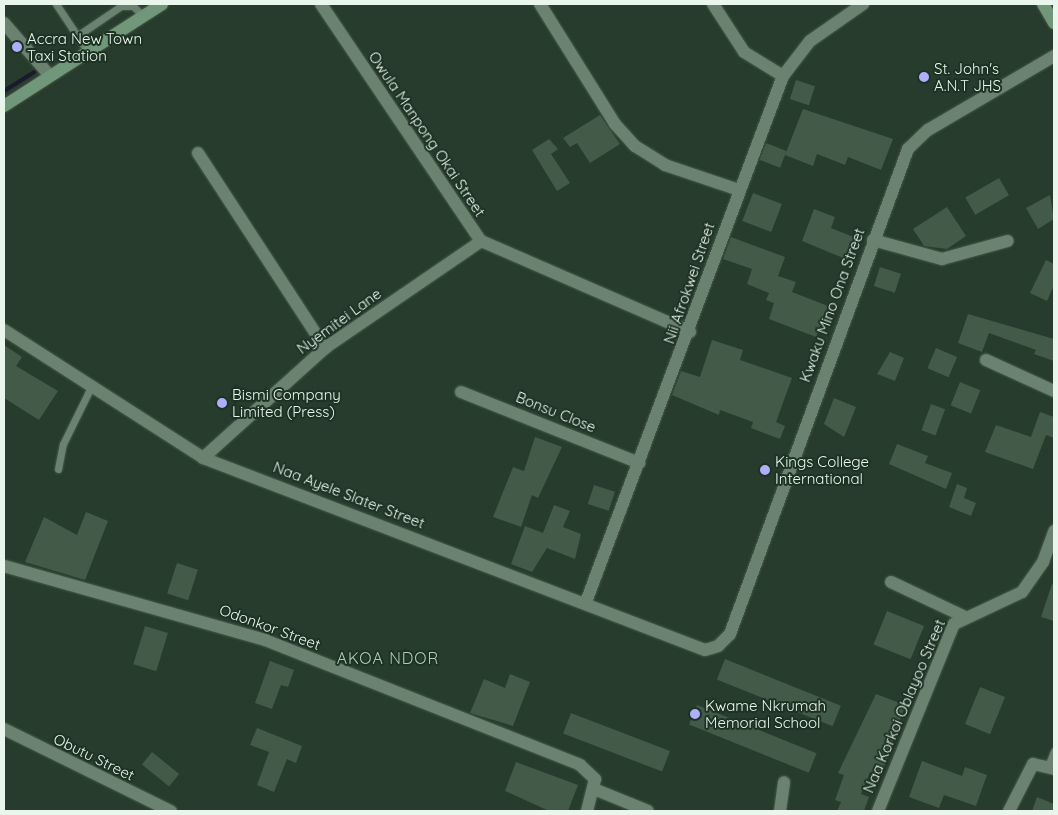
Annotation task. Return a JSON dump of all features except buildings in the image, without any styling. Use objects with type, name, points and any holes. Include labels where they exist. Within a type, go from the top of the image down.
[{"type":"street","points":[[4,106],[162,4]]},
{"type":"street","name":"Owula Manpong Okai Street","points":[[321,4],[482,241],[690,332]]},
{"type":"street","points":[[540,4],[615,124],[635,146],[664,165],[739,190]]},
{"type":"street","points":[[713,4],[744,52],[783,76]]},
{"type":"street","name":"Nii Afrokwei Street","points":[[586,602],[690,332],[739,190],[783,76],[810,41],[863,4]]},
{"type":"street","points":[[1043,4],[1054,23]]},
{"type":"street","points":[[4,23],[50,76]]},
{"type":"street","name":"Kwaku Mino Ona Street","points":[[705,650],[718,646],[730,634],[873,240],[908,149],[916,139],[1054,56]]},
{"type":"street","points":[[198,153],[325,348]]},
{"type":"street","points":[[873,240],[942,259],[1008,241]]},
{"type":"street","name":"Nyemitei Lane","points":[[202,458],[325,348],[482,241]]},
{"type":"street","name":"Naa Ayele Slater Street","points":[[4,330],[202,458],[586,602],[705,650]]},
{"type":"street","points":[[986,360],[1054,391]]},
{"type":"street","name":"Bonsu Close","points":[[461,392],[639,463]]},
{"type":"street","name":"Naa Korkoi Oblayoo Street","points":[[878,811],[954,624],[964,616],[1008,601],[1022,592],[1043,562],[1054,531]]},
{"type":"street","name":"Odonkor Street","points":[[4,566],[265,640],[580,765],[595,779],[594,789]]},
{"type":"street","name":"Naa Korkoi Oblayoo Street","points":[[891,582],[964,616]]},
{"type":"street","name":"Obutu Street","points":[[4,729],[171,811]]},
{"type":"street","points":[[1009,811],[1029,768],[1033,764],[1051,767]]},
{"type":"street","points":[[780,811],[784,782]]},
{"type":"street","points":[[587,811],[594,789],[648,811]]},
{"type":"lane","points":[[56,4],[88,52]]},
{"type":"lane","points":[[77,36],[121,6],[133,6],[143,16]]},
{"type":"lane","points":[[58,469],[63,444],[91,387]]},
{"type":"lane","points":[[1051,767],[1054,751]]},
{"type":"waterway","points":[[4,91],[34,72]]},
{"type":"place","name":"Accra New Town Taxi Station","points":[[17,47]]},
{"type":"place","name":"St. John's A.N.T JHS","points":[[924,77]]},
{"type":"place","name":"Bismi Company Limited (Press)","points":[[222,403]]},
{"type":"place","name":"Kings College International","points":[[765,470]]},
{"type":"place","name":"Kwame Nkrumah Memorial School","points":[[695,714]]},
{"type":"district","name":"AKOA NDOR","points":[[388,658]]}]
